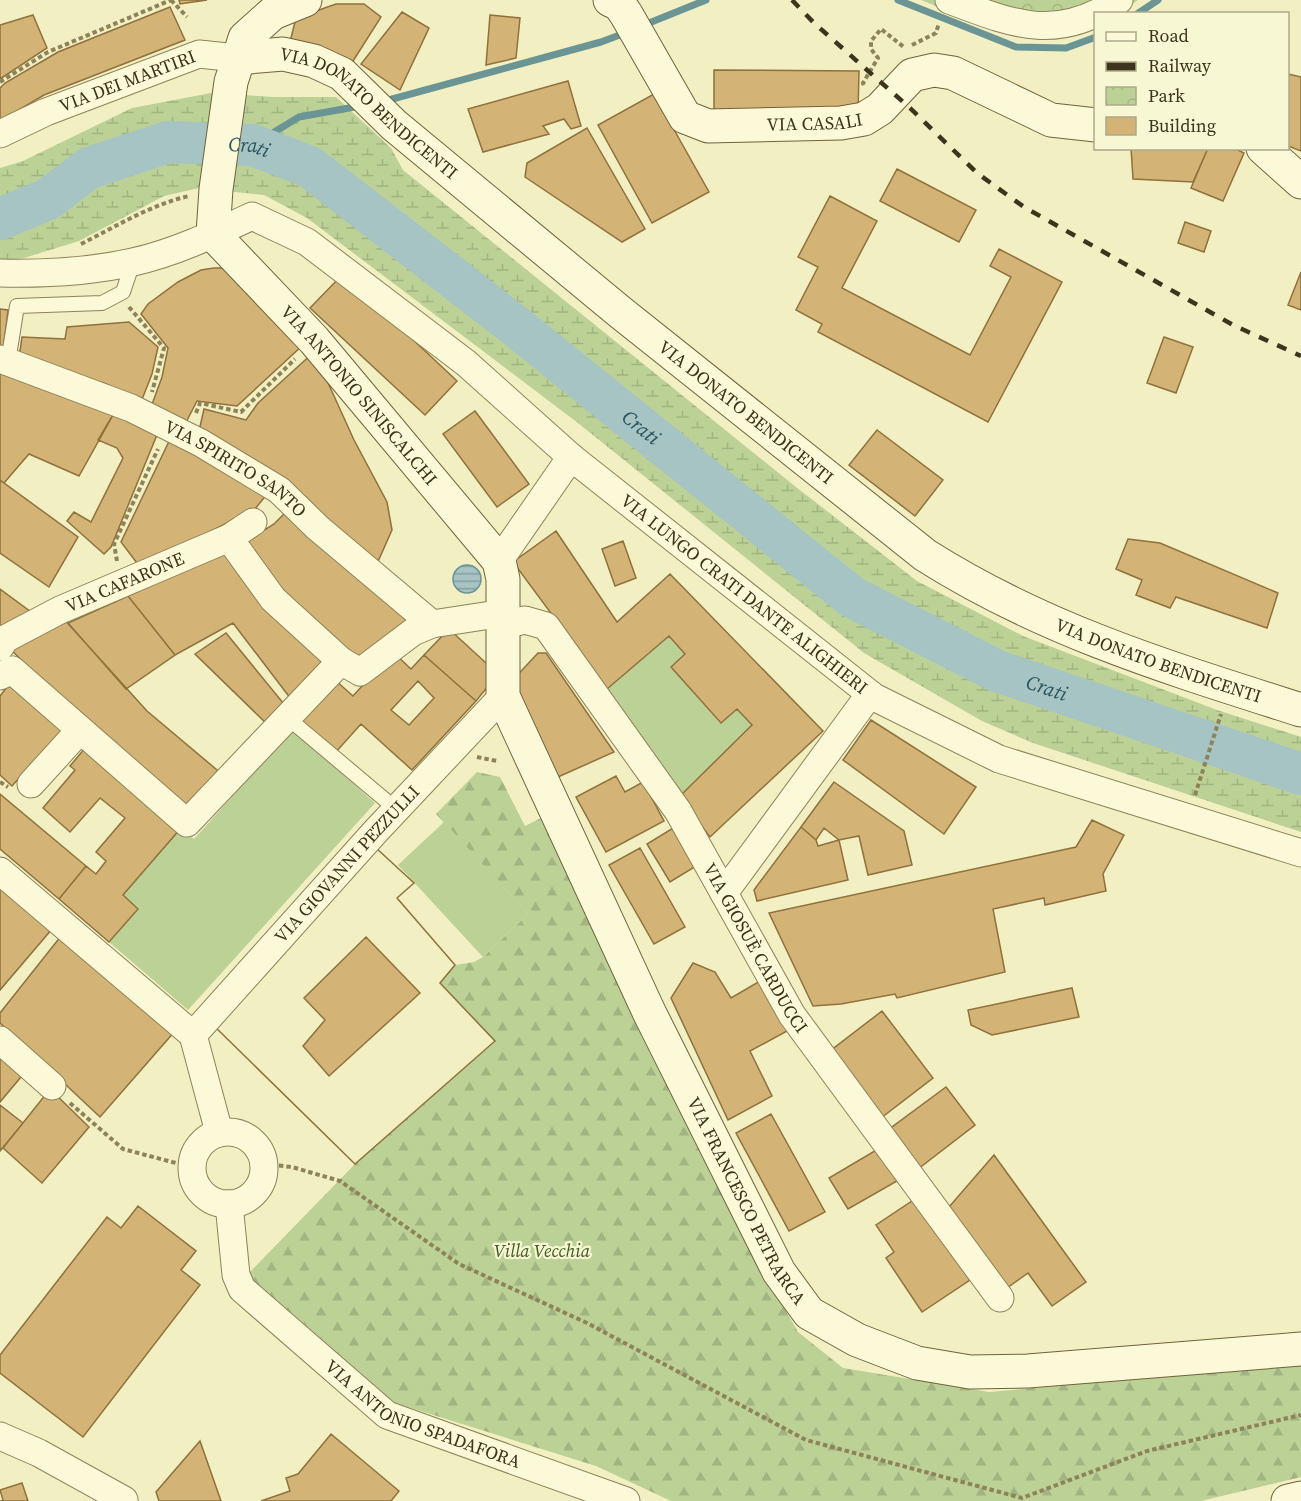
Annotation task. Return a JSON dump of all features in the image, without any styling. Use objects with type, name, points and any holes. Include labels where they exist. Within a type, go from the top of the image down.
[{"type":"street","points":[[0,273],[69,272],[133,262],[213,234],[216,189],[234,70],[245,38],[273,13],[305,0]]},
{"type":"street","points":[[949,0],[999,19],[1035,28],[1076,22],[1094,13]]},
{"type":"street","points":[[1096,12],[1119,0]]},
{"type":"street","name":"VIA CASALI","points":[[625,18],[685,117],[708,126],[841,123],[864,119],[880,109],[912,75],[934,70],[953,73],[1051,120],[1094,125]]},
{"type":"street","name":"VIA DEI MARTIRI","points":[[0,134],[57,107],[199,54],[234,70]]},
{"type":"street","name":"VIA DONATO BENDICENTI","points":[[234,70],[283,54],[314,61],[342,74],[394,125],[620,312],[925,555],[970,583],[1060,627],[1110,647],[1301,710]]},
{"type":"street","points":[[1266,150],[1297,171]]},
{"type":"street","name":"VIA LUNGO CRATI DANTE ALIGHIERI","points":[[213,234],[252,216],[307,242],[466,363],[571,457],[870,694],[999,759],[1301,853]]},
{"type":"street","name":"VIA ANTONIO SINISCALCHI","points":[[213,234],[314,340],[499,561]]},
{"type":"street","name":"VIA SPIRITO SANTO","points":[[4,361],[143,413],[279,490],[318,528],[432,624]]},
{"type":"street","points":[[502,696],[503,579],[499,561],[571,457]]},
{"type":"street","name":"VIA CAFARONE","points":[[0,647],[5,639],[60,610],[229,538],[253,522]]},
{"type":"street","points":[[0,676],[12,670],[187,823],[289,719],[341,661],[273,599],[229,538]]},
{"type":"street","name":"VIA GIOSUÈ CARDUCCI","points":[[341,661],[360,672],[413,632],[432,624],[503,619],[525,620],[546,626],[678,811],[792,1015],[1000,1298]]},
{"type":"street","points":[[723,893],[870,694]]},
{"type":"street","name":"VIA GIOVANNI PEZZULLI","points":[[193,1035],[396,809],[502,696]]},
{"type":"street","name":"VIA FRANCESCO PETRARCA","points":[[502,696],[649,1012],[779,1272],[809,1313],[857,1340],[917,1363],[970,1372],[1028,1371],[1301,1349]]},
{"type":"street","points":[[31,784],[80,730]]},
{"type":"street","points":[[0,871],[193,1035],[219,1132]]},
{"type":"street","points":[[0,1040],[52,1086]]},
{"type":"street","points":[[219,1132],[238,1132],[249,1138],[257,1146],[264,1164],[262,1180],[256,1191],[246,1199],[229,1204],[212,1200],[202,1193],[194,1184],[191,1167],[196,1149],[204,1140],[219,1132]]},
{"type":"street","name":"VIA ANTONIO SPADAFORA","points":[[229,1204],[236,1275],[242,1289],[387,1414],[626,1501]]},
{"type":"street","points":[[0,1436],[39,1453],[124,1500]]},
{"type":"street","points":[[1288,1501],[1301,1498]]},
{"type":"lane","points":[[4,361],[17,306],[102,303],[123,292],[133,262]]},
{"type":"lane","points":[[289,719],[396,809]]},
{"type":"path","points":[[0,82],[48,52],[171,0],[187,17]]},
{"type":"path","points":[[862,82],[878,58],[872,49],[871,41],[880,29],[906,48],[936,33]]},
{"type":"path","points":[[73,247],[169,200],[216,189]]},
{"type":"path","points":[[118,295],[164,348],[151,396],[143,413]]},
{"type":"path","points":[[109,569],[117,562],[114,544],[177,431],[200,403],[241,412],[314,340]]},
{"type":"path","points":[[1193,802],[1224,704]]},
{"type":"path","points":[[468,755],[497,761]]},
{"type":"path","points":[[52,1086],[92,1125],[123,1149],[191,1167]]},
{"type":"path","points":[[264,1164],[292,1167],[340,1181],[459,1264],[587,1323],[806,1440],[1022,1498],[1146,1451],[1301,1415]]},
{"type":"green space","points":[[921,0],[1138,0],[1119,12],[1094,12],[1094,25],[1081,31],[1055,36],[1031,36],[980,23]]},
{"type":"green space","points":[[211,93],[274,97],[336,97],[391,148],[403,170],[796,487],[917,581],[1023,636],[1217,710],[1301,737],[1301,832],[1033,743],[982,721],[864,653],[578,423],[307,218],[264,195],[199,188],[164,196],[79,241],[24,258],[0,261],[0,168],[23,161],[132,108]]},
{"type":"green space","points":[[669,636],[685,654],[671,667],[720,723],[737,709],[752,725],[679,797],[607,689]]},
{"type":"green space","points":[[293,729],[375,803],[188,1010],[109,942],[138,909],[123,895],[181,828],[194,839]]},
{"type":"green space","name":"Villa Vecchia","points":[[477,772],[500,777],[525,826],[547,815],[751,1249],[798,1332],[843,1368],[989,1392],[1301,1364],[1301,1477],[1201,1501],[671,1501],[596,1466],[392,1402],[246,1276],[355,1164],[495,1042],[440,983],[455,965],[474,962],[483,957],[528,914],[436,814]]},
{"type":"green space","points":[[444,822],[528,914],[483,957],[398,865]]},
{"type":"water","points":[[467,565],[477,569],[481,579],[477,589],[467,593],[457,589],[453,579],[457,569]]},
{"type":"building","points":[[179,0],[207,0],[180,4]]},
{"type":"building","points":[[336,4],[364,4],[381,17],[353,61],[290,42],[296,18]]},
{"type":"building","points":[[170,7],[185,40],[44,95],[0,121],[0,88],[5,83],[58,52]]},
{"type":"building","points":[[402,12],[429,28],[400,90],[361,64]]},
{"type":"building","points":[[33,15],[47,48],[0,79],[0,25]]},
{"type":"building","points":[[490,15],[520,18],[516,58],[486,65]]},
{"type":"building","points":[[714,70],[859,71],[858,113],[714,111]]},
{"type":"building","points":[[1289,74],[1301,77],[1301,151],[1289,146]]},
{"type":"building","points":[[568,81],[581,126],[571,129],[564,119],[543,126],[549,134],[483,152],[468,109]]},
{"type":"building","points":[[654,94],[709,192],[652,223],[598,125]]},
{"type":"building","points":[[587,128],[645,229],[622,242],[525,177],[527,163]]},
{"type":"building","points":[[1131,150],[1207,150],[1193,182],[1133,179]]},
{"type":"building","points":[[1207,150],[1238,150],[1244,153],[1223,201],[1191,188]]},
{"type":"building","points":[[897,169],[976,210],[959,242],[880,201]]},
{"type":"building","points":[[830,196],[877,221],[842,288],[970,355],[1011,277],[990,266],[999,249],[1062,282],[988,422],[818,332],[822,324],[796,310],[818,267],[798,257]]},
{"type":"building","points":[[1185,222],[1211,231],[1204,252],[1178,243]]},
{"type":"building","points":[[222,268],[252,293],[303,345],[237,406],[197,401],[183,428],[150,410],[162,377],[168,348],[141,314],[148,304],[178,282],[201,270]]},
{"type":"building","points":[[1301,272],[1301,310],[1288,305]]},
{"type":"building","points":[[343,274],[457,381],[425,415],[310,308]]},
{"type":"building","points":[[0,309],[8,310],[3,351],[0,350]]},
{"type":"building","points":[[129,322],[158,347],[152,374],[141,402],[104,383],[59,372],[19,358],[22,337],[65,339],[67,327]]},
{"type":"building","points":[[1164,337],[1193,347],[1176,393],[1147,383]]},
{"type":"building","points":[[314,352],[354,440],[387,502],[392,530],[376,566],[199,431],[204,409],[246,420],[258,403]]},
{"type":"building","points":[[0,368],[117,408],[79,476],[29,454],[4,483],[0,480]]},
{"type":"building","points":[[117,408],[159,430],[111,547],[104,554],[67,521],[74,512],[91,522],[123,458],[117,448],[98,440]]},
{"type":"building","points":[[475,411],[529,484],[497,507],[443,434]]},
{"type":"building","points":[[877,430],[943,480],[915,516],[849,465]]},
{"type":"building","points":[[172,435],[268,493],[255,509],[140,567],[121,542]]},
{"type":"building","points":[[0,480],[78,537],[49,587],[0,553]]},
{"type":"building","points":[[289,509],[412,618],[359,661],[278,593],[244,543],[274,524]]},
{"type":"building","points":[[556,531],[617,622],[670,574],[823,731],[710,837],[679,797],[752,725],[737,709],[721,723],[671,667],[685,654],[669,636],[607,689],[513,562]]},
{"type":"building","points":[[1128,539],[1160,543],[1278,593],[1267,628],[1176,597],[1170,608],[1136,595],[1142,580],[1116,569]]},
{"type":"building","points":[[623,541],[636,578],[615,586],[602,549]]},
{"type":"building","points":[[232,548],[330,664],[294,703],[233,623],[175,655],[128,596]]},
{"type":"building","points":[[0,589],[31,612],[0,631]]},
{"type":"building","points":[[128,596],[175,655],[126,689],[68,623]]},
{"type":"building","points":[[62,617],[147,711],[223,775],[190,811],[75,712],[8,647]]},
{"type":"building","points":[[449,629],[498,674],[476,701],[424,655]]},
{"type":"building","points":[[226,633],[288,709],[271,728],[195,654]]},
{"type":"building","points":[[393,652],[411,669],[424,655],[476,701],[412,770],[361,724],[335,753],[299,720],[335,680],[353,696]],"holes":[[[418,681],[434,698],[409,725],[391,710]]]},
{"type":"building","points":[[538,653],[546,653],[614,752],[558,777],[509,684]]},
{"type":"building","points":[[11,682],[67,725],[12,786],[0,775],[0,696]]},
{"type":"building","points":[[871,720],[976,787],[944,834],[843,760]]},
{"type":"building","points":[[86,747],[181,828],[123,895],[138,909],[109,942],[59,899],[86,866],[96,874],[106,861],[96,852],[125,818],[100,798],[70,832],[43,808],[75,770],[70,766]]},
{"type":"building","points":[[616,776],[625,792],[643,782],[664,821],[606,852],[576,797]]},
{"type":"building","points":[[834,782],[904,831],[912,865],[868,875],[859,836],[839,840],[824,828],[816,840],[801,827]]},
{"type":"building","points":[[0,794],[86,866],[59,899],[0,849]]},
{"type":"building","points":[[1092,820],[1124,835],[1103,874],[1106,891],[1045,905],[1044,898],[993,909],[1005,972],[897,998],[895,994],[841,1004],[813,1006],[769,913],[1076,847]]},
{"type":"building","points":[[678,825],[701,863],[670,882],[647,844]]},
{"type":"building","points":[[801,827],[816,840],[818,846],[839,840],[848,880],[757,901],[754,890]]},
{"type":"building","points":[[375,847],[414,883],[397,898],[455,965],[440,983],[495,1041],[355,1164],[210,1022]],"holes":[[[366,937],[420,993],[329,1076],[303,1046],[325,1020],[304,998]]]},
{"type":"building","points":[[375,847],[414,883],[397,898],[455,965],[440,983],[495,1041],[355,1164],[210,1022]]},
{"type":"building","points":[[640,848],[685,927],[654,944],[609,865]]},
{"type":"building","points":[[0,885],[52,929],[0,990]]},
{"type":"building","points":[[61,936],[175,1031],[100,1117],[0,1023],[0,1013]]},
{"type":"building","points":[[693,963],[715,972],[731,998],[760,981],[789,1030],[750,1051],[772,1096],[728,1120],[671,998]]},
{"type":"building","points":[[1072,988],[1079,1017],[992,1035],[971,1025],[968,1010]]},
{"type":"building","points":[[882,1011],[933,1078],[881,1118],[830,1051]]},
{"type":"building","points":[[0,1048],[26,1071],[0,1102]]},
{"type":"building","points":[[946,1087],[975,1125],[918,1169],[888,1130]]},
{"type":"building","points":[[50,1089],[89,1127],[42,1183],[3,1148]]},
{"type":"building","points":[[0,1105],[23,1123],[0,1151]]},
{"type":"building","points":[[771,1114],[825,1212],[789,1231],[736,1133]]},
{"type":"building","points":[[878,1149],[897,1181],[848,1209],[829,1178]]},
{"type":"building","points":[[994,1155],[1086,1282],[1052,1306],[1028,1273],[1007,1288],[949,1207]]},
{"type":"building","points":[[915,1199],[970,1280],[922,1312],[886,1258],[894,1252],[876,1225]]},
{"type":"building","points":[[138,1206],[196,1251],[181,1270],[200,1285],[83,1437],[0,1373],[0,1355],[107,1217],[121,1228]]},
{"type":"building","points":[[331,1434],[399,1491],[391,1501],[261,1501],[290,1491],[286,1478],[298,1474]]},
{"type":"building","points":[[200,1441],[221,1501],[159,1501],[156,1492]]},
{"type":"building","points":[[22,1483],[28,1501],[0,1501],[3,1500],[0,1490]]},
{"type":"waterway","points":[[644,25],[706,0]]},
{"type":"waterway","points":[[898,0],[1016,47],[1066,48],[1094,38]]},
{"type":"waterway","points":[[1140,12],[1158,0]]},
{"type":"waterway","points":[[385,101],[601,42],[625,33]]},
{"type":"waterway","points":[[253,145],[299,117],[360,106]]},
{"type":"waterway","name":"Crati","points":[[0,219],[48,199],[89,168],[168,142],[253,145],[310,167],[518,328],[852,597],[997,671],[1301,774]]},
{"type":"railway","points":[[792,0],[977,173],[1024,207],[1233,325],[1301,356]]}]
